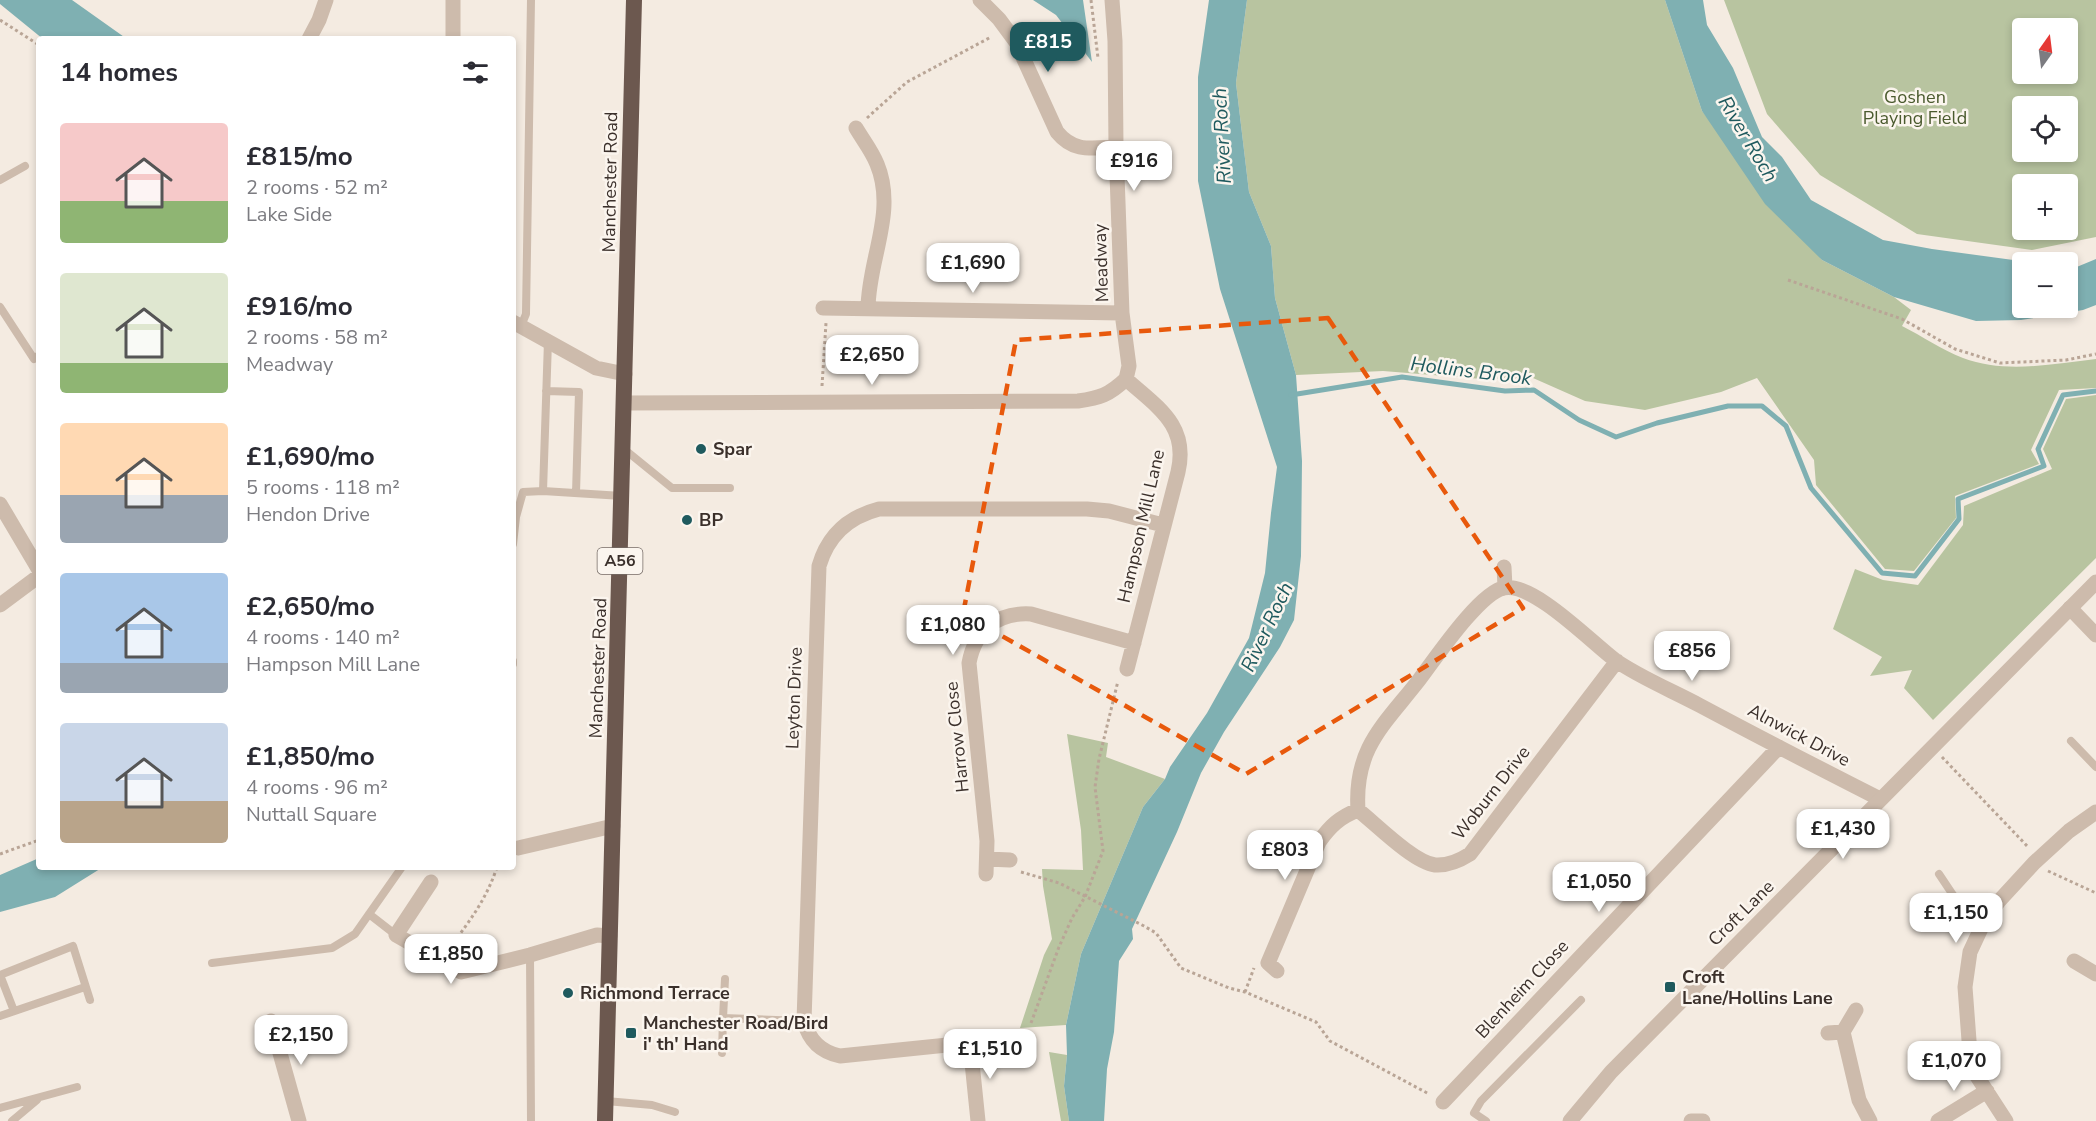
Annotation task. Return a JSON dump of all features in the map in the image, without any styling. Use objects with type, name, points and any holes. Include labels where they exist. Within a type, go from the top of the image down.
[{"type":"highway","name":"Manchester Road","points":[[605,1121],[634,0]]},
{"type":"street","points":[[311,36],[326,0]]},
{"type":"street","points":[[453,0],[453,36]]},
{"type":"street","points":[[980,0],[999,19],[1016,42],[1057,132],[1064,140],[1082,148],[1116,147]]},
{"type":"street","name":"Meadway","points":[[1112,0],[1122,313],[1129,353],[1126,379]]},
{"type":"street","points":[[856,128],[877,164],[884,194],[883,225],[868,289],[868,309]]},
{"type":"street","points":[[825,308],[1122,313]]},
{"type":"street","points":[[517,324],[596,368],[626,374]]},
{"type":"street","points":[[625,403],[1078,401],[1100,398],[1113,392],[1126,379]]},
{"type":"street","name":"Hampson Mill Lane","points":[[1126,379],[1166,414],[1172,423],[1179,442],[1180,462],[1127,669]]},
{"type":"street","points":[[0,504],[36,565]]},
{"type":"street","name":"Leyton Drive","points":[[804,1022],[818,578],[822,555],[834,534],[854,518],[866,512],[892,508],[1087,509],[1109,511],[1163,525]]},
{"type":"street","points":[[1272,967],[1319,842],[1328,828],[1342,817],[1358,810],[1358,775],[1370,743],[1464,622],[1485,598],[1504,587],[1504,567]]},
{"type":"street","points":[[0,604],[36,578]]},
{"type":"street","name":"Croft Lane","points":[[1570,1121],[1611,1072],[2096,582]]},
{"type":"street","name":"Alnwick Drive","points":[[1504,587],[1520,588],[1536,596],[1617,661],[1880,800]]},
{"type":"street","points":[[2070,608],[2096,634]]},
{"type":"street","name":"Harrow Close","points":[[1010,860],[986,867],[987,841],[969,663],[974,644],[993,622],[1011,614],[1021,613],[1134,643]]},
{"type":"street","name":"Woburn Drive","points":[[1358,810],[1419,859],[1434,865],[1450,864],[1470,854],[1617,661]]},
{"type":"street","name":"Blenheim Close","points":[[1443,1102],[1779,747]]},
{"type":"street","points":[[2006,1121],[1971,1067],[1965,987],[1974,942],[1984,922],[1999,901],[2042,864],[2069,831],[2096,812]]},
{"type":"street","points":[[516,846],[613,826]]},
{"type":"street","points":[[431,882],[396,935],[461,972],[597,935],[610,936]]},
{"type":"street","points":[[2074,961],[2096,974]]},
{"type":"street","points":[[1856,1010],[1836,1032],[1859,1100],[1870,1121]]},
{"type":"street","points":[[271,1021],[299,1121]]},
{"type":"street","points":[[804,1022],[814,1043],[822,1050],[840,1056],[1025,1037]]},
{"type":"street","points":[[970,1043],[978,1121]]},
{"type":"street","points":[[1938,1121],[1987,1091]]},
{"type":"street","points":[[1691,1121],[1702,1121]]},
{"type":"lane","points":[[517,324],[526,314],[531,0]]},
{"type":"lane","points":[[0,180],[25,166]]},
{"type":"lane","points":[[0,307],[34,359],[36,358]]},
{"type":"lane","points":[[543,491],[548,341]]},
{"type":"lane","points":[[546,391],[579,392],[576,493]]},
{"type":"lane","points":[[624,449],[672,488],[730,488]]},
{"type":"lane","points":[[516,517],[523,492],[543,491],[622,496]]},
{"type":"lane","points":[[2071,741],[2096,767]]},
{"type":"lane","points":[[212,963],[332,948],[355,934],[400,870]]},
{"type":"lane","points":[[1939,874],[1953,895],[1984,922]]},
{"type":"lane","points":[[369,914],[396,935]]},
{"type":"lane","points":[[14,1011],[0,975],[73,946],[90,1000]]},
{"type":"lane","points":[[530,955],[531,1121]]},
{"type":"lane","points":[[722,1053],[725,979]]},
{"type":"lane","points":[[0,1016],[85,987]]},
{"type":"lane","points":[[1486,1121],[1474,1113],[1480,1101],[1581,1000]]},
{"type":"lane","points":[[723,1018],[804,1022]]},
{"type":"lane","points":[[0,1108],[77,1087]]},
{"type":"lane","points":[[12,1121],[40,1098]]},
{"type":"lane","points":[[606,1101],[652,1105],[675,1112]]},
{"type":"path","points":[[0,20],[36,43]]},
{"type":"path","points":[[856,128],[907,82],[1006,29]]},
{"type":"path","points":[[1788,280],[1902,319],[1955,349],[2000,363],[2066,360],[2096,354]]},
{"type":"path","points":[[820,403],[825,308]]},
{"type":"path","points":[[1025,1037],[1059,946],[1085,897],[1103,851],[1095,787],[1099,759],[1121,668],[1127,669]]},
{"type":"path","points":[[1932,746],[2042,864],[2096,893]]},
{"type":"path","points":[[0,854],[36,841]]},
{"type":"path","points":[[1010,860],[1020,872],[1059,883],[1156,933],[1181,968],[1316,1022],[1329,1041],[1443,1102]]},
{"type":"path","points":[[440,960],[476,913],[490,889],[496,870]]},
{"type":"path","points":[[1245,992],[1254,969],[1272,967]]},
{"type":"highlighted area","points":[[1328,318],[1523,608],[1246,774],[963,614],[1016,340]]},
{"type":"green space","points":[[1247,0],[1665,0],[1702,111],[1822,260],[1894,297],[1911,310],[1902,326],[1955,355],[1979,363],[2012,367],[2096,359],[2096,388],[2059,390],[2031,450],[2039,464],[1955,496],[1956,518],[1914,571],[1885,569],[1816,485],[1814,460],[1757,378],[1721,392],[1645,410],[1585,401],[1533,378],[1482,379],[1383,371],[1296,375],[1275,298],[1271,246],[1249,192],[1236,83]]},
{"type":"green space","name":"Goshen Playing Field","points":[[1724,0],[2096,0],[2096,237],[2032,250],[1917,234],[1820,175],[1767,114]]},
{"type":"green space","points":[[2096,395],[2096,558],[1933,720],[1904,688],[1912,670],[1870,676],[1882,657],[1833,629],[1855,569],[1883,580],[1918,585],[1963,525],[1964,506],[2052,469],[2043,449],[2066,399]]},
{"type":"green space","points":[[1067,734],[1108,743],[1106,757],[1165,779],[1143,807],[1081,954],[1066,1025],[1020,1028],[1044,955],[1052,939],[1042,869],[1083,870],[1081,830]]},
{"type":"green space","points":[[1049,1052],[1067,1055],[1064,1086],[1069,1121],[1061,1121]]},
{"type":"water","points":[[0,0],[72,0],[123,36],[39,36],[0,4]]},
{"type":"water","points":[[1033,0],[1083,0],[1092,62],[1056,15]]},
{"type":"water","name":"River Roch","points":[[1209,0],[1247,0],[1236,83],[1249,192],[1271,246],[1275,298],[1296,375],[1302,461],[1301,556],[1294,620],[1280,647],[1224,732],[1201,773],[1177,832],[1132,929],[1133,939],[1119,961],[1114,1032],[1107,1069],[1104,1121],[1069,1121],[1064,1086],[1067,1055],[1066,1025],[1081,954],[1143,807],[1165,779],[1170,767],[1207,713],[1249,638],[1265,573],[1277,467],[1220,289],[1198,181],[1198,77]]},
{"type":"water","name":"River Roch","points":[[1665,0],[1703,0],[1707,25],[1733,68],[1762,137],[1782,157],[1811,200],[1883,240],[2012,260],[2012,318],[2033,318],[1976,321],[1894,297],[1822,260],[1765,204],[1702,111]]},
{"type":"water","points":[[2096,259],[2096,305],[2078,311],[2078,266]]},
{"type":"water","points":[[36,859],[36,870],[98,870],[55,897],[0,912],[0,875]]},
{"type":"waterway","name":"Hollins Brook","points":[[1291,395],[1402,377],[1505,391],[1534,390],[1579,420],[1616,437],[1657,423],[1728,406],[1762,406],[1786,426],[1811,488],[1882,573],[1915,576],[1959,519],[1958,499],[2044,466],[2038,449],[2063,395],[2096,391]]},
{"type":"place","name":"Spar","points":[[701,449]]},
{"type":"place","name":"BP","points":[[687,520]]},
{"type":"place","name":"Croft Lane/Hollins Lane","points":[[1670,987]]},
{"type":"place","name":"Richmond Terrace","points":[[568,993]]},
{"type":"place","name":"Manchester Road/Bird i' th' Hand","points":[[631,1033]]}]
